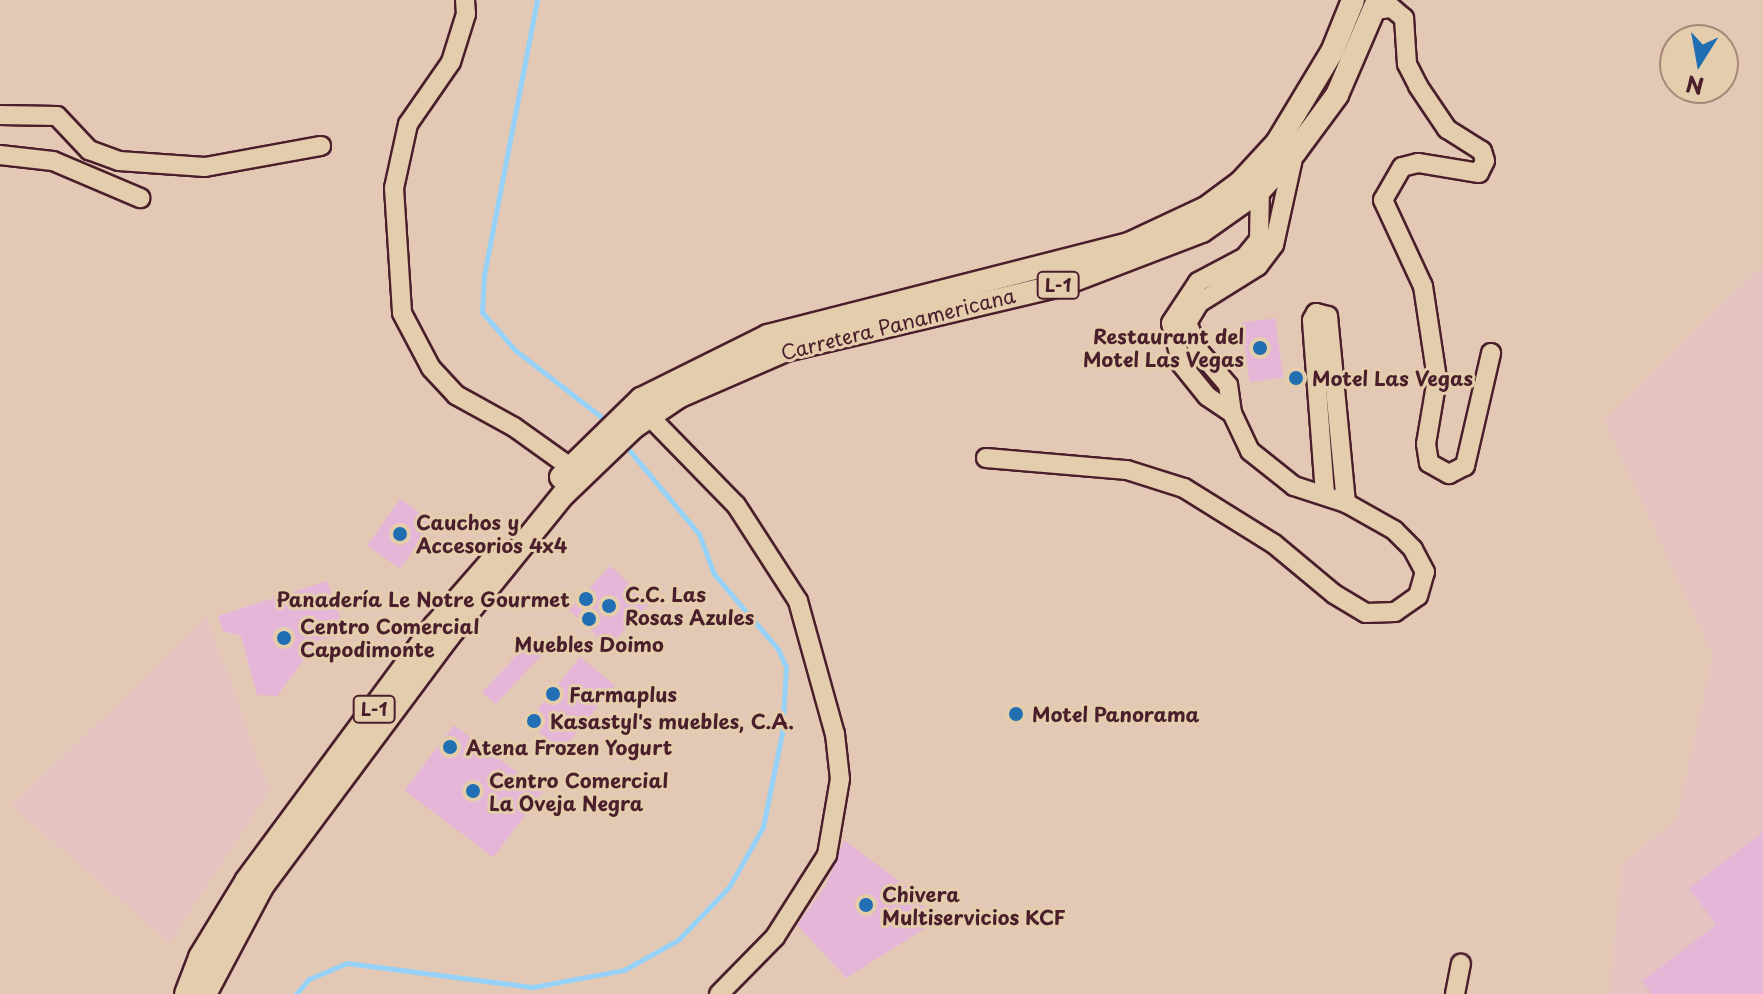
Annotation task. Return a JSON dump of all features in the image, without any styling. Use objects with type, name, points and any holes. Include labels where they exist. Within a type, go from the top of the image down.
[{"type":"main road","name":"Carretera Panamericana","points":[[635,419],[661,385],[768,336],[1129,244],[1206,208],[1241,182],[1277,143],[1332,52],[1353,0]]},
{"type":"main road","name":"Carretera Panamericana","points":[[186,994],[200,957],[247,880],[435,626],[570,467],[635,419],[786,350],[1061,285],[1202,231],[1260,190],[1295,152],[1337,95],[1377,5]]},
{"type":"main road","name":"Carretera Panamericana","points":[[205,994],[263,885],[447,638],[597,449]]},
{"type":"street","points":[[465,0],[466,14],[451,62],[408,124],[394,188],[402,313],[431,368],[456,395],[514,427],[570,467]]},
{"type":"street","points":[[1377,5],[1392,8],[1404,18],[1407,64],[1433,112],[1447,129],[1482,151],[1485,161],[1479,173],[1426,163],[1402,167],[1383,200],[1423,286],[1437,379],[1426,444],[1429,463],[1449,474],[1465,466],[1491,353]]},
{"type":"street","points":[[0,115],[57,116],[89,150],[119,161],[205,167],[321,146]]},
{"type":"street","points":[[986,458],[1084,463],[1184,488],[1274,544],[1366,613],[1395,612],[1418,596],[1425,572],[1413,549],[1394,530],[1346,503],[1294,486],[1270,472],[1250,451],[1232,413],[1228,385],[1199,351],[1187,323],[1199,303],[1258,266],[1274,245],[1295,152]]},
{"type":"street","points":[[0,155],[53,161],[140,198]]},
{"type":"street","points":[[1232,413],[1207,396],[1182,365],[1171,323],[1198,282],[1245,257],[1259,240],[1260,190]]},
{"type":"street","points":[[1325,494],[1312,320],[1316,313],[1328,316],[1346,503]]},
{"type":"street","points":[[635,419],[736,505],[798,601],[835,734],[840,779],[827,855],[775,937],[719,994]]},
{"type":"street","points":[[1455,994],[1461,964]]},
{"type":"shaded area","points":[[1763,265],[1763,994],[1609,994],[1623,863],[1677,819],[1713,655],[1604,420]]},
{"type":"shaded area","points":[[207,617],[269,790],[170,943],[12,806]]},
{"type":"building","points":[[1275,318],[1283,377],[1250,382],[1241,323]]},
{"type":"building","name":"Cauchos y Accesorios 4x4","points":[[400,499],[433,522],[400,569],[367,546]]},
{"type":"building","name":"C.C. Las Rosas Azules","points":[[610,566],[649,603],[609,647],[569,610]]},
{"type":"building","name":"Centro Comercial Capodimonte","points":[[327,581],[346,635],[318,640],[277,696],[257,695],[241,636],[223,631],[218,616]]},
{"type":"building","points":[[530,641],[543,653],[495,704],[482,692]]},
{"type":"building","points":[[580,657],[615,685],[562,751],[527,722]]},
{"type":"building","name":"Centro Comercial La Oveja Negra","points":[[454,725],[543,792],[493,857],[405,790]]},
{"type":"building","points":[[1763,832],[1763,994],[1652,994],[1642,981],[1716,925],[1689,888]]},
{"type":"building","name":"Chivera Multiservicios KCF","points":[[844,840],[910,889],[935,922],[846,978],[797,925],[826,885]]},
{"type":"waterway","points":[[537,0],[484,275],[482,312],[515,350],[609,423]]},
{"type":"waterway","points":[[296,994],[309,979],[347,963],[533,987],[624,970],[678,940],[729,887],[763,827],[782,733],[786,667],[778,649],[714,574],[699,534],[624,444]]},
{"type":"place","name":"Restaurant del Motel Las Vegas","points":[[1260,348]]},
{"type":"place","name":"Motel Las Vegas","points":[[1296,378]]},
{"type":"place","name":"Cauchos y Accesorios 4x4","points":[[400,534]]},
{"type":"place","name":"Panadería Le Notre Gourmet","points":[[586,599]]},
{"type":"place","name":"C.C. Las Rosas Azules","points":[[609,606]]},
{"type":"place","name":"Muebles Doimo","points":[[589,619]]},
{"type":"place","name":"Centro Comercial Capodimonte","points":[[284,638]]},
{"type":"place","name":"Farmaplus","points":[[553,694]]},
{"type":"place","name":"Motel Panorama","points":[[1016,714]]},
{"type":"place","name":"Kasastyl's muebles, C.A.","points":[[534,721]]},
{"type":"place","name":"Atena Frozen Yogurt","points":[[450,747]]},
{"type":"place","name":"Centro Comercial La Oveja Negra","points":[[473,791]]},
{"type":"place","name":"Chivera Multiservicios KCF","points":[[866,905]]}]
